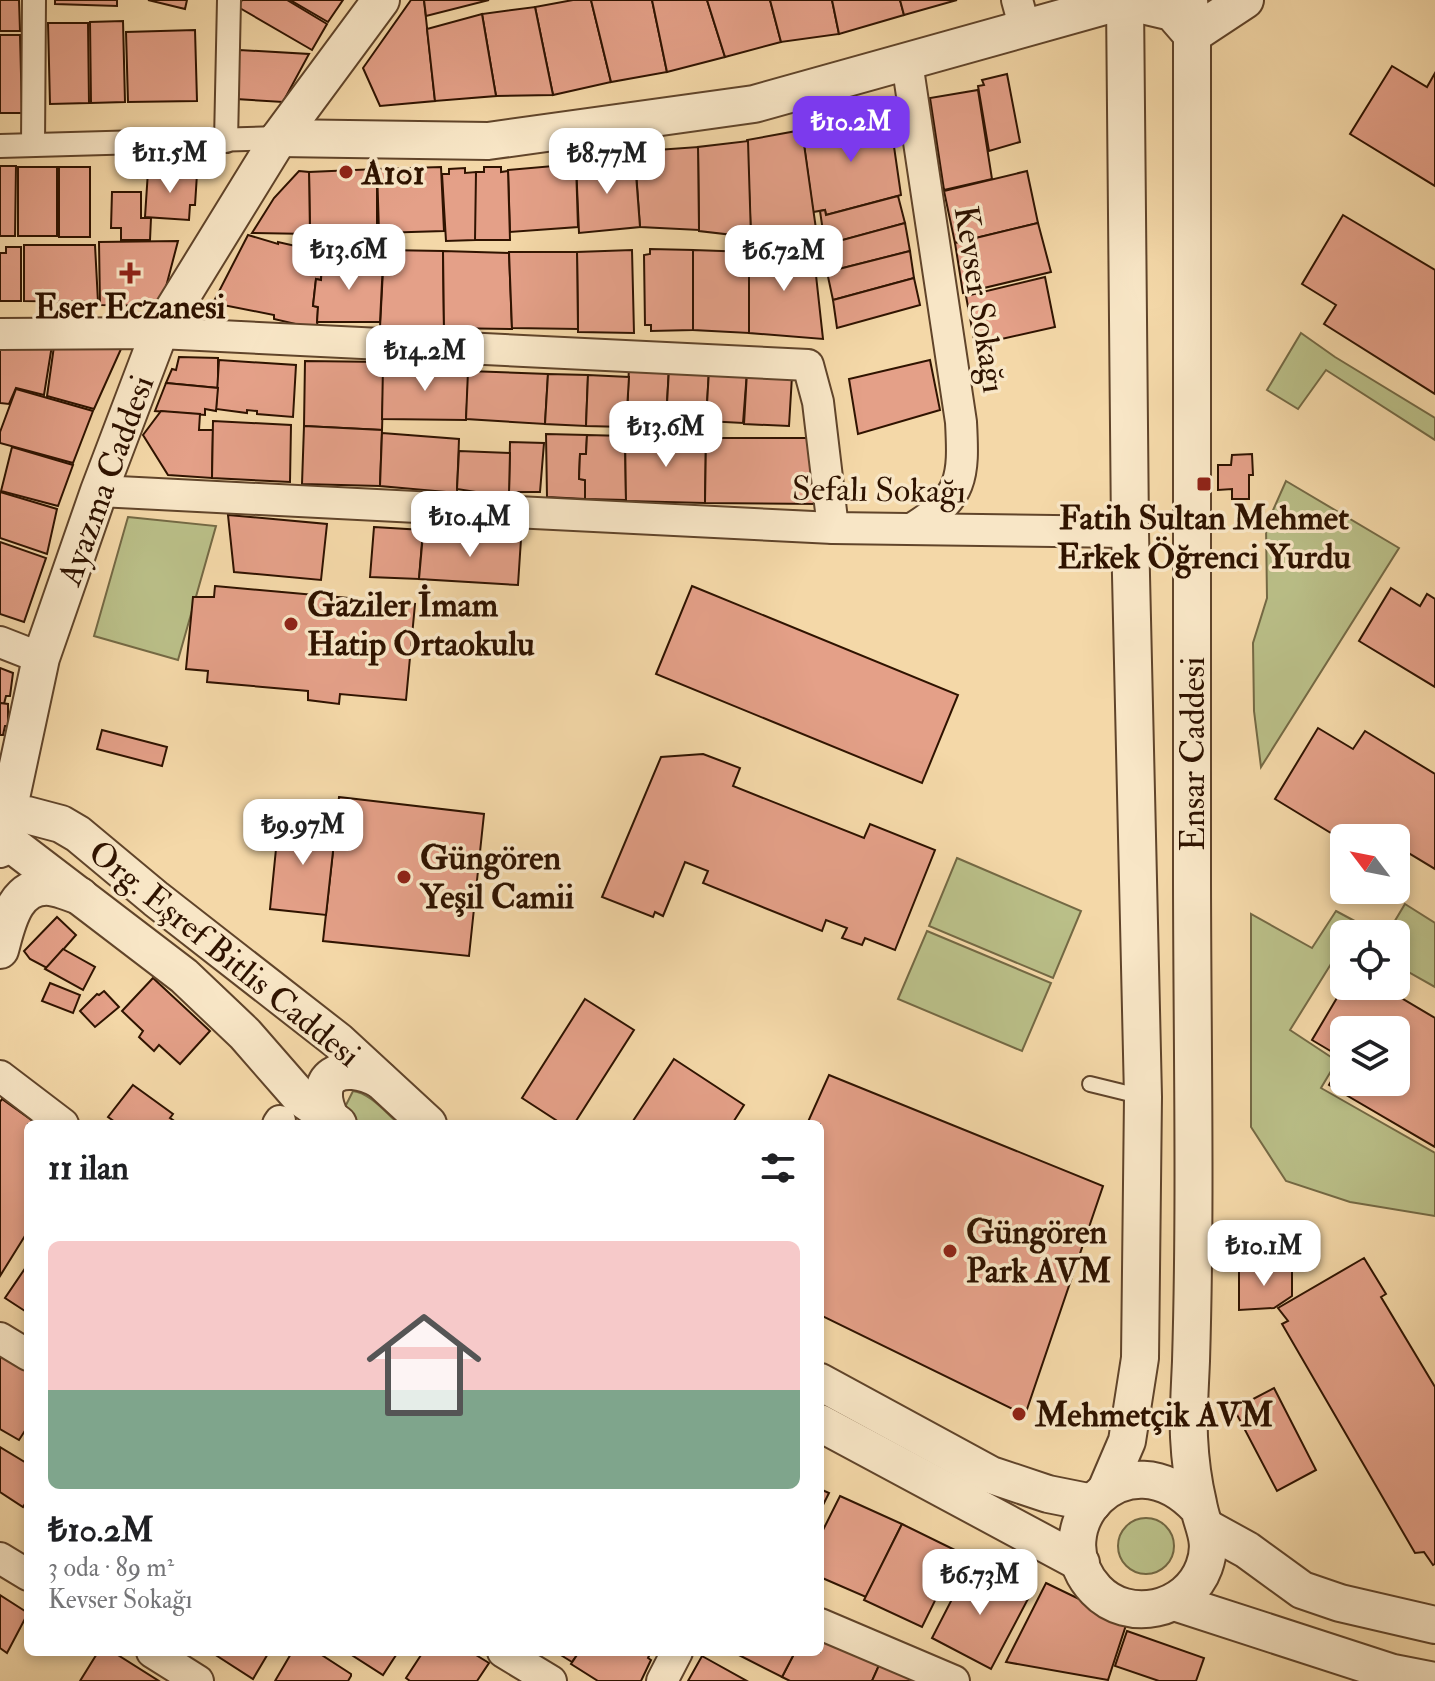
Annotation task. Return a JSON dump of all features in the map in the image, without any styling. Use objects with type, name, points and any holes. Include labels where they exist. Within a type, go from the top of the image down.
[{"type":"street","points":[[33,145],[34,0]]},
{"type":"street","points":[[226,141],[229,0]]},
{"type":"street","name":"Ayazma Caddesi","points":[[3,836],[41,658],[99,491],[159,333],[279,138],[381,0]]},
{"type":"street","points":[[0,146],[279,138],[488,141],[754,104],[907,62],[1021,14],[1125,0],[1185,17],[1245,0]]},
{"type":"street","name":"Ensar Caddesi","points":[[1100,1497],[1127,1441],[1140,1358],[1143,1097],[1130,532],[1125,0]]},
{"type":"street","name":"Ensar Caddesi","points":[[1185,17],[1192,1097],[1189,1436],[1202,1518]]},
{"type":"street","name":"Kevser Sokağı","points":[[907,62],[961,422],[963,459],[956,490],[938,512],[913,528]]},
{"type":"street","points":[[0,334],[159,333],[808,365],[818,402],[833,528]]},
{"type":"street","name":"Sefalı Sokağı","points":[[99,491],[833,528],[1130,532]]},
{"type":"street","points":[[0,642],[41,658]]},
{"type":"street","name":"Org. Eşref Bitlis Caddesi","points":[[332,1120],[300,1097],[245,1034],[184,976],[3,836],[27,815],[61,824],[78,834],[338,1041],[424,1120]]},
{"type":"street","points":[[0,950],[11,908],[39,887],[52,887],[82,896]]},
{"type":"street","points":[[334,1120],[323,1104],[327,1083],[335,1074],[348,1069],[363,1071],[380,1080]]},
{"type":"street","points":[[0,1076],[58,1120]]},
{"type":"street","points":[[1143,1097],[1192,1097]]},
{"type":"street","points":[[0,1338],[24,1353]]},
{"type":"street","points":[[824,1384],[991,1475],[1048,1494],[1100,1497]]},
{"type":"street","points":[[824,1425],[1081,1563]]},
{"type":"street","points":[[1202,1518],[1209,1549],[1203,1570],[1191,1589],[1174,1602],[1154,1609],[1132,1609],[1112,1602],[1095,1589],[1081,1563],[1079,1528],[1100,1497],[1121,1482],[1143,1478],[1164,1482],[1183,1492],[1202,1518],[1302,1590],[1340,1603],[1435,1625]]},
{"type":"street","points":[[0,1558],[24,1573]]},
{"type":"street","points":[[1174,1602],[1393,1673],[1434,1681]]},
{"type":"street","points":[[824,1626],[954,1681]]},
{"type":"street","points":[[158,1656],[198,1681]]},
{"type":"street","points":[[510,1656],[551,1681]]},
{"type":"street","points":[[662,1681],[675,1656]]},
{"type":"lane","points":[[1090,1084],[1143,1097]]},
{"type":"green space","points":[[1301,333],[1435,418],[1435,440],[1326,370],[1298,409],[1267,390]]},
{"type":"green space","points":[[1286,481],[1399,548],[1261,767],[1254,711],[1253,643],[1267,598],[1266,526]]},
{"type":"green space","points":[[128,517],[216,526],[178,660],[94,636]]},
{"type":"green space","points":[[957,858],[1081,911],[1053,978],[929,926]]},
{"type":"green space","points":[[1405,904],[1435,923],[1435,987],[1410,973],[1410,920],[1395,920]]},
{"type":"green space","points":[[1336,911],[1353,920],[1330,920]]},
{"type":"green space","points":[[1251,914],[1312,948],[1330,920],[1330,966],[1290,1030],[1330,1056],[1330,1073],[1321,1088],[1330,1096],[1335,1096],[1435,1153],[1435,1216],[1350,1202],[1286,1181],[1251,1127]]},
{"type":"green space","points":[[927,931],[1051,983],[1022,1051],[898,999]]},
{"type":"green space","points":[[353,1091],[372,1099],[395,1120],[356,1120],[347,1114],[346,1105]]},
{"type":"green space","points":[[1146,1518],[1166,1526],[1174,1546],[1166,1566],[1146,1574],[1126,1566],[1118,1546],[1126,1526]]},
{"type":"building","points":[[0,0],[19,0],[20,31],[0,31]]},
{"type":"building","points":[[55,0],[117,0],[117,6],[55,4]]},
{"type":"building","points":[[148,0],[187,0],[185,9]]},
{"type":"building","points":[[242,0],[287,0],[327,24],[312,50],[238,7]]},
{"type":"building","points":[[290,0],[343,0],[328,22]]},
{"type":"building","points":[[411,0],[424,0],[435,101],[380,106],[363,68]]},
{"type":"building","points":[[424,0],[489,0],[426,16]]},
{"type":"building","points":[[591,0],[611,82],[553,95],[535,7]]},
{"type":"building","points":[[591,0],[652,0],[667,72],[611,82]]},
{"type":"building","points":[[652,0],[707,0],[725,57],[667,72]]},
{"type":"building","points":[[707,0],[770,0],[781,42],[725,57]]},
{"type":"building","points":[[770,0],[832,0],[839,34],[781,42]]},
{"type":"building","points":[[832,0],[900,0],[904,15],[839,34]]},
{"type":"building","points":[[900,0],[957,0],[904,15]]},
{"type":"building","points":[[535,7],[553,95],[496,96],[482,14]]},
{"type":"building","points":[[482,14],[496,96],[435,101],[427,29]]},
{"type":"building","points":[[123,21],[125,102],[91,103],[90,22]]},
{"type":"building","points":[[48,23],[88,23],[89,103],[50,104]]},
{"type":"building","points":[[195,30],[197,101],[128,102],[126,32]]},
{"type":"building","points":[[0,35],[20,35],[22,113],[0,113]]},
{"type":"building","points":[[239,50],[309,54],[283,102],[236,99]]},
{"type":"building","points":[[1392,66],[1427,87],[1435,73],[1435,186],[1350,134]]},
{"type":"building","points":[[1007,74],[1020,142],[989,151],[978,86],[984,85],[982,80]]},
{"type":"building","points":[[978,90],[992,179],[944,190],[930,98]]},
{"type":"building","points":[[889,112],[901,195],[826,215],[825,210],[813,212],[802,130]]},
{"type":"building","points":[[802,130],[817,236],[751,237],[747,140]]},
{"type":"building","points":[[748,141],[751,237],[699,231],[698,147]]},
{"type":"building","points":[[698,147],[699,230],[640,227],[635,157],[643,156],[643,151]]},
{"type":"building","points":[[635,161],[640,227],[579,233],[576,164]]},
{"type":"building","points":[[576,164],[578,227],[510,232],[508,170]]},
{"type":"building","points":[[0,166],[16,166],[15,236],[0,236]]},
{"type":"building","points":[[18,167],[57,167],[57,236],[18,236]]},
{"type":"building","points":[[59,167],[90,167],[90,237],[59,237]]},
{"type":"building","points":[[441,167],[444,231],[379,233],[377,169]]},
{"type":"building","points":[[484,167],[501,167],[501,172],[508,171],[510,240],[475,240],[475,177],[476,172],[484,172]]},
{"type":"building","points":[[465,168],[465,173],[476,172],[475,240],[446,241],[442,174],[449,174],[449,169]]},
{"type":"building","points":[[377,169],[377,236],[310,236],[309,172]]},
{"type":"building","points":[[148,171],[197,174],[195,205],[190,205],[189,220],[145,217]]},
{"type":"building","points":[[299,171],[309,172],[310,234],[252,233],[274,198]]},
{"type":"building","points":[[1027,171],[1038,223],[955,243],[944,191]]},
{"type":"building","points":[[112,192],[141,192],[141,218],[151,218],[150,240],[121,240],[121,228],[111,228]]},
{"type":"building","points":[[898,196],[905,223],[825,245],[820,211],[825,210],[826,215]]},
{"type":"building","points":[[1343,215],[1435,270],[1435,394],[1324,324],[1336,305],[1302,284]]},
{"type":"building","points":[[905,223],[910,251],[827,272],[824,245]]},
{"type":"building","points":[[1038,223],[1051,272],[963,293],[955,243]]},
{"type":"building","points":[[248,235],[322,252],[321,280],[316,279],[313,306],[318,307],[317,329],[274,319],[274,315],[213,303]]},
{"type":"building","points":[[178,241],[161,306],[100,305],[99,242]]},
{"type":"building","points":[[24,245],[95,245],[98,302],[24,301]]},
{"type":"building","points":[[6,247],[21,247],[21,301],[0,301],[0,253],[6,253]]},
{"type":"building","points":[[813,248],[823,339],[749,333],[749,249]]},
{"type":"building","points":[[650,249],[693,250],[693,330],[651,331],[651,325],[645,325],[644,255],[650,254]]},
{"type":"building","points":[[384,250],[443,251],[444,329],[380,327]]},
{"type":"building","points":[[632,250],[634,333],[578,332],[577,252]]},
{"type":"building","points":[[693,250],[749,252],[749,333],[693,330]]},
{"type":"building","points":[[443,251],[509,253],[512,329],[444,328]]},
{"type":"building","points":[[910,251],[914,278],[833,300],[827,272]]},
{"type":"building","points":[[509,252],[577,252],[578,329],[512,328]]},
{"type":"building","points":[[322,262],[383,262],[380,322],[317,322],[318,307],[313,306],[316,279],[321,280]]},
{"type":"building","points":[[1045,277],[1055,327],[975,345],[966,296]]},
{"type":"building","points":[[914,278],[920,305],[837,328],[833,300]]},
{"type":"building","points":[[0,339],[53,339],[44,395],[16,388],[9,404],[0,403]]},
{"type":"building","points":[[55,339],[121,349],[94,409],[47,396]]},
{"type":"building","points":[[179,357],[218,358],[218,388],[166,383],[172,369],[176,370]]},
{"type":"building","points":[[219,360],[296,365],[293,417],[216,409]]},
{"type":"building","points":[[930,360],[940,410],[858,434],[849,379]]},
{"type":"building","points":[[305,361],[384,362],[382,430],[304,426]]},
{"type":"building","points":[[383,366],[469,367],[466,420],[382,419]]},
{"type":"building","points":[[629,366],[669,367],[666,421],[627,418]]},
{"type":"building","points":[[669,369],[709,370],[706,422],[666,421]]},
{"type":"building","points":[[709,370],[747,372],[743,423],[706,421]]},
{"type":"building","points":[[468,371],[548,374],[545,424],[466,419]]},
{"type":"building","points":[[747,372],[792,376],[789,426],[744,424]]},
{"type":"building","points":[[548,374],[588,375],[586,426],[545,424]]},
{"type":"building","points":[[588,375],[629,377],[626,427],[586,426]]},
{"type":"building","points":[[166,383],[218,388],[216,411],[205,409],[205,415],[155,411]]},
{"type":"building","points":[[16,389],[93,411],[73,463],[0,443],[0,432]]},
{"type":"building","points":[[161,411],[200,414],[199,430],[213,430],[212,478],[168,475],[143,435]]},
{"type":"building","points":[[213,421],[291,425],[290,482],[212,478]]},
{"type":"building","points":[[304,426],[382,430],[380,486],[302,484]]},
{"type":"building","points":[[382,433],[459,439],[457,493],[380,486]]},
{"type":"building","points":[[546,434],[587,435],[586,454],[580,454],[579,479],[585,480],[585,499],[547,497]]},
{"type":"building","points":[[587,435],[625,436],[626,500],[585,499],[585,480],[579,479],[580,454],[586,454]]},
{"type":"building","points":[[625,436],[706,438],[705,503],[626,501]]},
{"type":"building","points":[[706,438],[817,438],[820,504],[705,503]]},
{"type":"building","points":[[510,442],[544,443],[540,492],[509,492]]},
{"type":"building","points":[[12,447],[73,465],[58,506],[1,491]]},
{"type":"building","points":[[459,451],[510,453],[509,492],[482,493],[457,489]]},
{"type":"building","points":[[1252,454],[1249,499],[1232,499],[1232,489],[1218,490],[1218,465],[1231,465],[1232,455]]},
{"type":"building","points":[[0,492],[57,509],[47,554],[0,538]]},
{"type":"building","points":[[228,515],[327,524],[321,580],[234,572]]},
{"type":"building","points":[[374,527],[423,530],[419,579],[370,577]]},
{"type":"building","points":[[423,534],[521,539],[518,585],[419,579]]},
{"type":"building","points":[[0,542],[46,558],[24,622],[0,614]]},
{"type":"building","name":"Gaziler İmam Hatip Ortaokulu","points":[[215,586],[415,604],[406,700],[340,694],[339,704],[308,700],[308,691],[207,682],[208,671],[186,669],[193,597],[214,597]]},
{"type":"building","points":[[692,586],[958,695],[922,783],[656,674]]},
{"type":"building","points":[[1391,588],[1420,606],[1427,594],[1435,599],[1435,687],[1359,641]]},
{"type":"building","points":[[0,668],[13,673],[10,696],[6,696],[4,704],[0,703]]},
{"type":"building","points":[[0,703],[8,704],[10,720],[3,735],[0,735]]},
{"type":"building","points":[[1318,728],[1353,749],[1365,731],[1435,774],[1435,869],[1410,854],[1410,824],[1330,824],[1330,832],[1275,799]]},
{"type":"building","points":[[102,730],[167,747],[162,766],[97,749]]},
{"type":"building","points":[[703,754],[740,768],[733,786],[864,838],[870,824],[935,850],[895,950],[865,938],[862,945],[842,938],[847,928],[826,920],[822,931],[703,883],[708,871],[685,862],[663,916],[655,912],[653,917],[602,897],[661,757]]},
{"type":"building","name":"Güngören Yeşil Camii","points":[[339,797],[484,814],[469,956],[323,941]]},
{"type":"building","points":[[279,819],[336,824],[326,915],[270,909]]},
{"type":"building","points":[[57,917],[76,935],[47,968],[30,959],[24,951]]},
{"type":"building","points":[[63,949],[95,967],[83,990],[45,969]]},
{"type":"building","points":[[153,978],[210,1031],[180,1064],[159,1045],[154,1051],[139,1037],[143,1031],[122,1011]]},
{"type":"building","points":[[50,983],[80,995],[73,1013],[42,1001]]},
{"type":"building","points":[[104,991],[119,1007],[95,1027],[80,1011]]},
{"type":"building","points":[[585,999],[634,1030],[577,1120],[556,1120],[522,1098]]},
{"type":"building","points":[[1336,1000],[1405,1000],[1435,1018],[1435,1147],[1348,1096],[1410,1096],[1410,1016],[1330,1016],[1330,1051],[1312,1040]]},
{"type":"building","points":[[674,1059],[744,1105],[735,1120],[634,1120]]},
{"type":"building","name":"Güngören Park AVM","points":[[829,1075],[1103,1186],[1025,1415],[824,1317],[824,1120],[809,1120]]},
{"type":"building","points":[[133,1085],[173,1114],[170,1118],[173,1120],[112,1120],[108,1117]]},
{"type":"building","points":[[2,1099],[31,1120],[24,1120],[24,1237],[0,1276]]},
{"type":"building","points":[[1364,1258],[1386,1294],[1381,1297],[1435,1387],[1433,1565],[1424,1552],[1415,1553],[1282,1324],[1288,1321],[1278,1308]]},
{"type":"building","points":[[1239,1269],[1292,1269],[1292,1296],[1274,1308],[1239,1310]]},
{"type":"building","points":[[24,1270],[24,1310],[5,1298]]},
{"type":"building","points":[[0,1354],[24,1369],[24,1432],[19,1440],[0,1429]]},
{"type":"building","points":[[1274,1388],[1316,1470],[1277,1491],[1234,1409]]},
{"type":"building","points":[[0,1447],[24,1462],[24,1505],[0,1492]]},
{"type":"building","points":[[840,1496],[902,1524],[866,1597],[824,1579],[824,1528]]},
{"type":"building","points":[[902,1524],[959,1552],[922,1627],[864,1600]]},
{"type":"building","points":[[969,1566],[1029,1597],[991,1669],[932,1638]]},
{"type":"building","points":[[1046,1583],[1127,1622],[1108,1680],[1006,1662]]},
{"type":"building","points":[[0,1595],[24,1610],[24,1621],[7,1653],[0,1648]]},
{"type":"building","points":[[1127,1631],[1204,1658],[1196,1681],[1159,1681],[1115,1666]]},
{"type":"building","points":[[824,1637],[880,1663],[872,1681],[790,1681],[782,1677],[793,1656],[824,1656]]},
{"type":"building","points":[[96,1656],[119,1656],[159,1681],[80,1681]]},
{"type":"building","points":[[217,1656],[267,1656],[253,1679]]},
{"type":"building","points":[[290,1656],[323,1656],[351,1674],[348,1681],[275,1681]]},
{"type":"building","points":[[353,1656],[395,1656],[383,1675]]},
{"type":"building","points":[[420,1656],[478,1656],[489,1663],[477,1681],[410,1681],[406,1678]]},
{"type":"building","points":[[562,1656],[576,1656],[572,1662]]},
{"type":"building","points":[[576,1656],[649,1656],[651,1660],[641,1681],[598,1681],[571,1664]]},
{"type":"building","points":[[702,1656],[747,1681],[688,1681]]},
{"type":"building","points":[[741,1656],[793,1656],[782,1677]]},
{"type":"building","points":[[880,1663],[916,1681],[872,1681]]},
{"type":"place","name":"A101","points":[[346,172]]},
{"type":"place","name":"Eser Eczanesi","points":[[130,273]]},
{"type":"place","name":"Fatih Sultan Mehmet Erkek Öğrenci Yurdu","points":[[1204,484]]},
{"type":"place","name":"Gaziler İmam Hatip Ortaokulu","points":[[291,624]]},
{"type":"place","name":"Güngören Yeşil Camii","points":[[404,877]]},
{"type":"place","name":"Güngören Park AVM","points":[[950,1251]]},
{"type":"place","name":"Mehmetçik AVM","points":[[1019,1414]]}]
